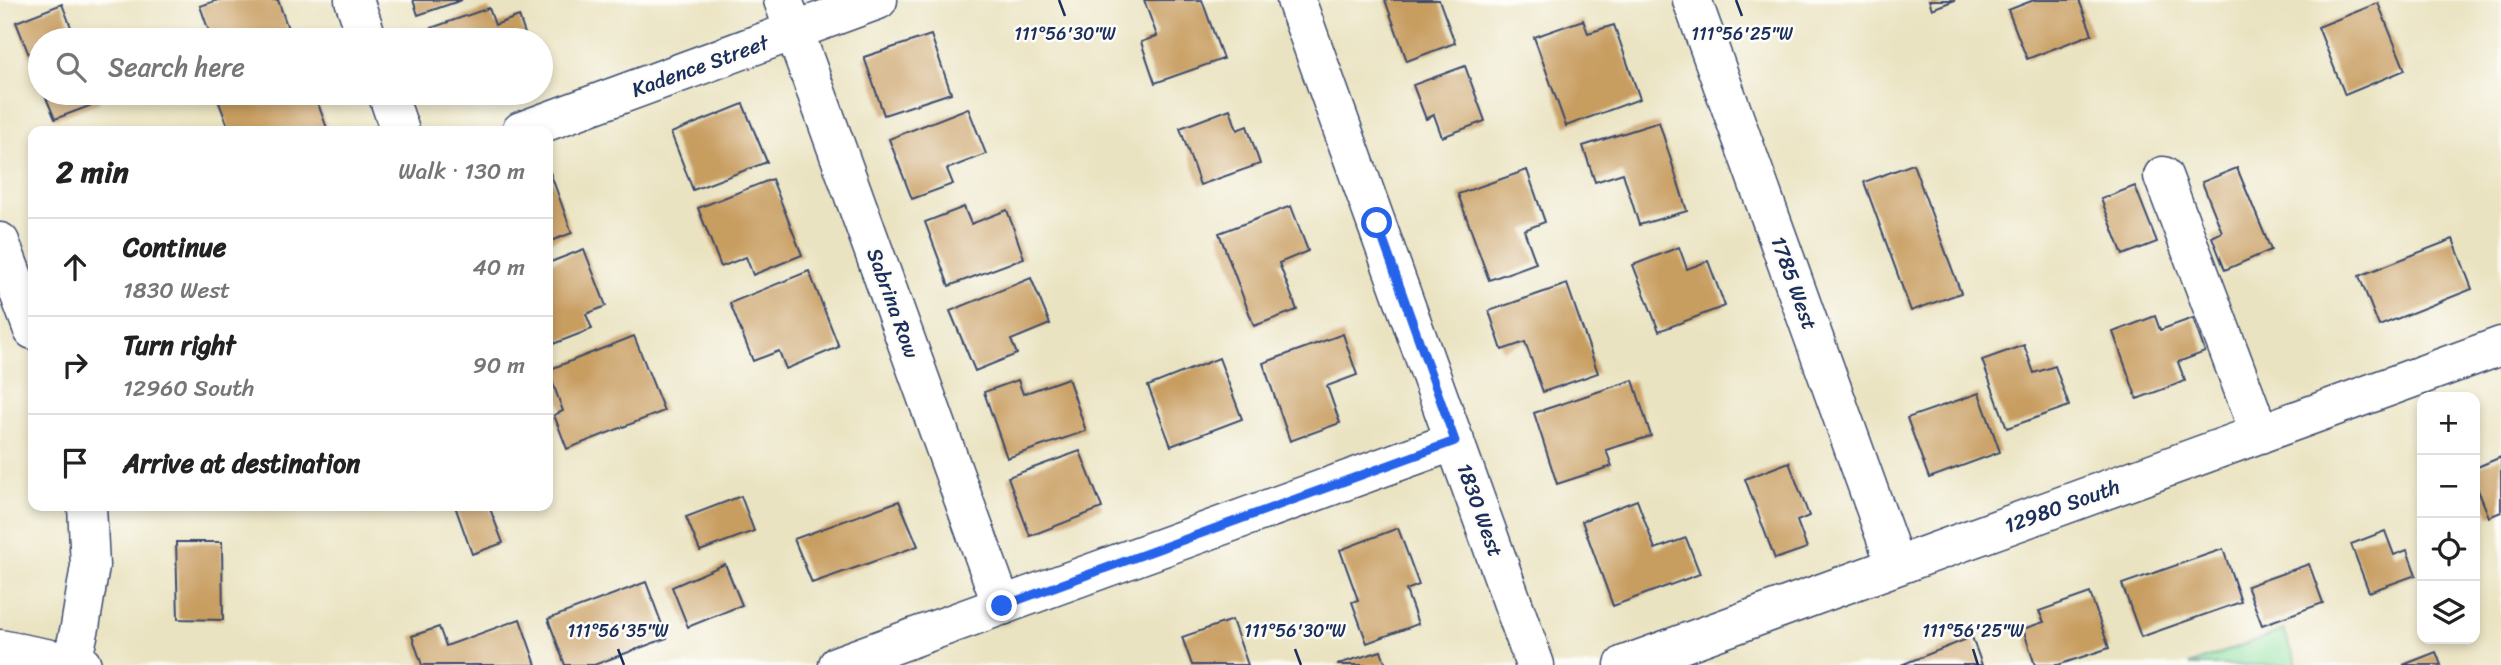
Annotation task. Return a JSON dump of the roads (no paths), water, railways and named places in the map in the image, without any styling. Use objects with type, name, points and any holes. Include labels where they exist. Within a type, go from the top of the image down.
[{"type":"street","points":[[354,0],[364,28]]},
{"type":"street","name":"Kadence Street","points":[[533,126],[789,15],[878,0]]},
{"type":"street","name":"1830 West","points":[[1296,0],[1535,665]]},
{"type":"street","name":"1785 West","points":[[1692,0],[1896,566]]},
{"type":"street","name":"Sabrina Row","points":[[789,15],[1002,606]]},
{"type":"street","points":[[391,105],[398,126]]},
{"type":"street","points":[[2163,176],[2260,434]]},
{"type":"street","points":[[0,242],[28,317]]},
{"type":"street","name":"12980 South","points":[[1624,665],[2501,346]]},
{"type":"street","points":[[838,665],[1455,441]]},
{"type":"street","points":[[0,649],[77,663],[90,566],[87,511]]}]
